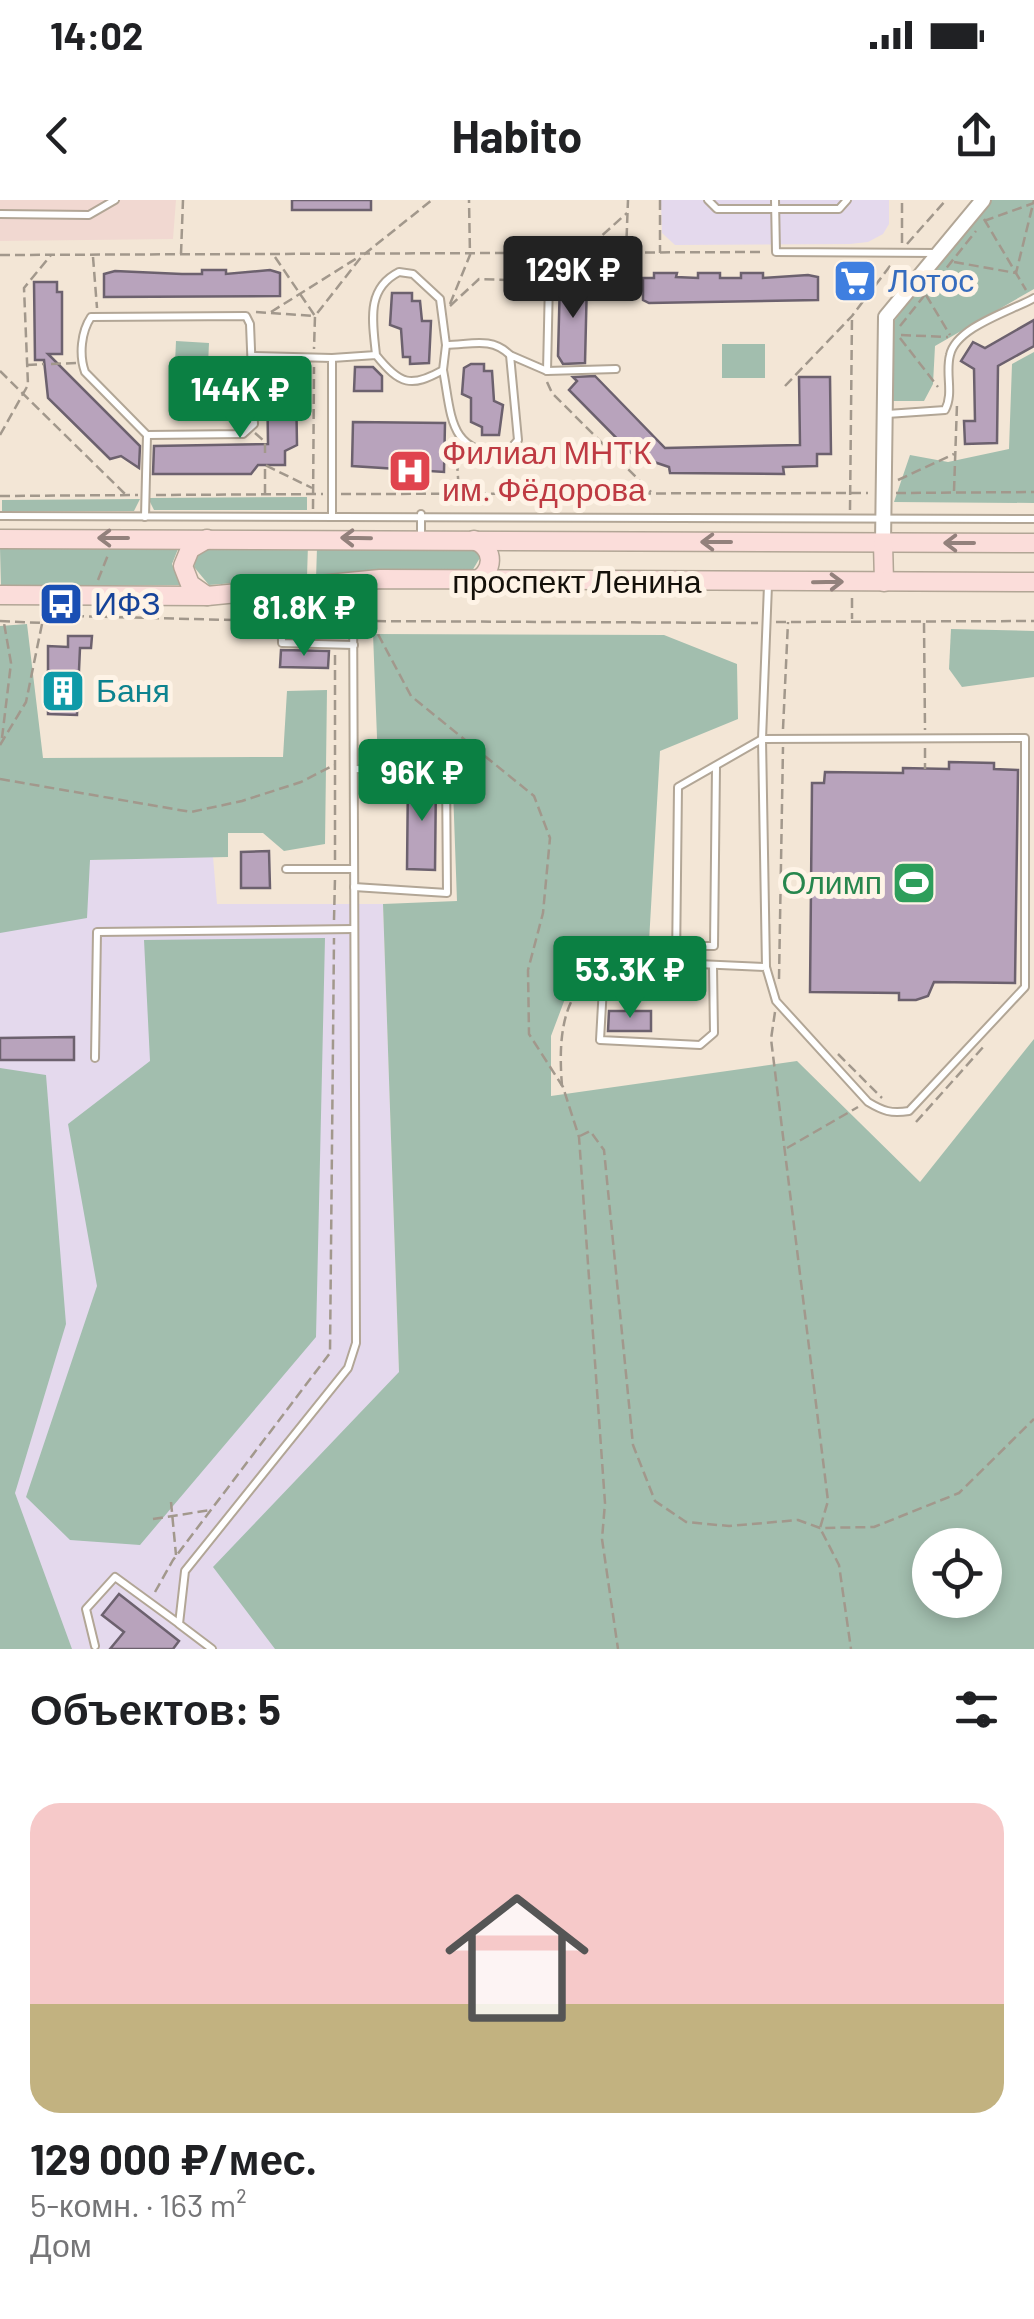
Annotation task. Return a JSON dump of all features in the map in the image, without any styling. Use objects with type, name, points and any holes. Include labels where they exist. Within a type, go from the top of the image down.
[{"type":"main road","points":[[207,596],[190,584],[183,566],[190,549],[210,537]]},
{"type":"main road","name":"проспект Ленина","points":[[0,538],[1034,543]]},
{"type":"main road","points":[[474,540],[487,548],[491,560],[488,572],[475,582]]},
{"type":"main road","points":[[884,543],[884,582]]},
{"type":"main road","name":"проспект Ленина","points":[[0,595],[207,596],[312,589],[380,579],[768,584],[1034,582]]},
{"type":"street","points":[[884,543],[882,414],[886,316],[937,254],[981,209]]},
{"type":"lane","points":[[0,214],[89,214],[114,200]]},
{"type":"lane","points":[[708,200],[716,210],[839,210],[847,200]]},
{"type":"lane","points":[[775,200],[776,252],[937,254]]},
{"type":"lane","points":[[376,356],[374,301],[386,278],[399,272],[412,274],[435,292],[445,311],[443,370],[455,430],[477,453],[504,454],[518,440],[510,355]]},
{"type":"lane","points":[[544,369],[550,281]]},
{"type":"lane","points":[[882,414],[945,410],[950,401],[950,354],[955,339],[1033,299]]},
{"type":"lane","points":[[246,316],[253,356],[254,424],[243,434],[147,434],[85,372],[84,328],[91,318],[246,316]]},
{"type":"lane","points":[[446,345],[500,345],[510,355],[544,369],[616,369]]},
{"type":"lane","points":[[253,356],[376,356],[409,383],[418,384],[443,370]]},
{"type":"lane","points":[[332,358],[332,515]]},
{"type":"lane","points":[[145,516],[147,434]]},
{"type":"lane","points":[[0,516],[421,514],[1034,519]]},
{"type":"lane","points":[[421,514],[422,540]]},
{"type":"lane","points":[[179,1624],[184,1572],[348,1368],[356,1343],[353,584]]},
{"type":"lane","points":[[676,963],[678,787],[762,740],[1025,738],[1026,987],[909,1112],[884,1112],[868,1102],[776,1001],[766,967],[762,740],[768,584]]},
{"type":"lane","points":[[281,590],[282,643],[354,645]]},
{"type":"lane","points":[[676,946],[714,946],[716,766]]},
{"type":"lane","points":[[354,769],[446,771],[447,893],[354,887]]},
{"type":"lane","points":[[286,870],[354,870]]},
{"type":"lane","points":[[95,1058],[97,932],[354,929]]},
{"type":"lane","points":[[714,966],[714,1032],[700,1045],[600,1040],[604,969],[676,963],[766,967]]},
{"type":"lane","points":[[95,1646],[86,1608],[115,1577],[212,1649]]},
{"type":"path","points":[[181,256],[183,200]]},
{"type":"path","points":[[270,313],[362,256],[432,200]]},
{"type":"path","points":[[445,311],[470,255],[469,200]]},
{"type":"path","points":[[626,254],[628,200]]},
{"type":"path","points":[[660,200],[660,254]]},
{"type":"path","points":[[902,200],[902,251]]},
{"type":"path","points":[[981,209],[1034,202],[1016,273]]},
{"type":"path","points":[[897,335],[900,324],[952,262],[981,209]]},
{"type":"path","points":[[981,209],[1033,299]]},
{"type":"path","points":[[445,311],[479,279],[550,281],[584,255],[627,213]]},
{"type":"path","points":[[0,255],[776,252]]},
{"type":"path","points":[[0,435],[24,395],[24,288],[51,255]]},
{"type":"path","points":[[93,256],[97,311]]},
{"type":"path","points":[[274,256],[315,316],[312,515]]},
{"type":"path","points":[[315,316],[362,256]]},
{"type":"path","points":[[952,262],[1016,273]]},
{"type":"path","points":[[925,294],[955,339]]},
{"type":"path","points":[[246,316],[246,312],[315,316]]},
{"type":"path","points":[[785,386],[852,316],[850,520]]},
{"type":"path","points":[[897,335],[955,339]]},
{"type":"path","points":[[897,335],[950,401],[958,402],[954,492]]},
{"type":"path","points":[[51,364],[82,363]]},
{"type":"path","points":[[27,364],[44,364]]},
{"type":"path","points":[[544,369],[552,394],[652,493]]},
{"type":"path","points":[[0,371],[126,495]]},
{"type":"path","points":[[250,428],[264,442],[264,453]]},
{"type":"path","points":[[455,430],[459,496]]},
{"type":"path","points":[[883,490],[956,453]]},
{"type":"path","points":[[265,494],[265,465],[314,491]]},
{"type":"path","points":[[0,496],[314,491],[459,496],[883,490],[1034,492]]},
{"type":"path","points":[[69,616],[98,580],[114,538]]},
{"type":"path","points":[[852,582],[852,619]]},
{"type":"path","points":[[312,589],[312,620]]},
{"type":"path","points":[[1,744],[11,663],[2,621],[43,622],[69,616],[282,621],[1034,621]]},
{"type":"path","points":[[150,1602],[176,1556],[324,1362],[334,1338],[336,621]]},
{"type":"path","points":[[371,621],[411,696],[534,796],[550,838],[543,913],[528,970],[525,1004],[528,1034],[562,1086]]},
{"type":"path","points":[[924,621],[925,769]]},
{"type":"path","points":[[1,744],[26,702],[43,622]]},
{"type":"path","points":[[780,983],[788,622]]},
{"type":"path","points":[[0,779],[191,812],[301,782],[336,764]]},
{"type":"path","points":[[604,969],[582,983],[567,1012],[559,1050],[562,1086],[579,1137],[605,1502],[602,1539],[618,1649]]},
{"type":"path","points":[[776,1001],[771,1040],[828,1501],[820,1528],[839,1566],[851,1649]]},
{"type":"path","points":[[916,1122],[992,1036]]},
{"type":"path","points":[[835,1051],[886,1102]]},
{"type":"path","points":[[786,1149],[868,1102]]},
{"type":"path","points":[[579,1137],[590,1131],[604,1150],[633,1446],[655,1501],[686,1522],[730,1526],[798,1520],[820,1528],[874,1528],[959,1493],[1034,1419]]},
{"type":"path","points":[[171,1502],[176,1556]]},
{"type":"path","points":[[153,1519],[211,1510]]},
{"type":"shaded area","points":[[0,200],[176,200],[173,239],[0,241]]},
{"type":"shaded area","points":[[661,200],[889,200],[889,224],[883,234],[868,242],[850,244],[675,245],[662,233]]},
{"type":"shaded area","points":[[213,857],[217,904],[383,904],[399,1372],[564,1649],[0,1649],[0,862]]},
{"type":"green space","points":[[991,200],[1034,200],[1034,289],[935,346],[933,384],[924,401],[891,401],[890,327],[960,232]]},
{"type":"green space","points":[[176,341],[209,343],[207,387],[174,385]]},
{"type":"green space","points":[[722,344],[765,344],[765,378],[722,378]]},
{"type":"green space","points":[[1034,352],[1034,503],[894,502],[910,455],[948,462],[1009,449],[1012,364]]},
{"type":"green space","points":[[307,497],[307,510],[154,510],[148,498]]},
{"type":"green space","points":[[140,499],[134,511],[2,511],[2,500]]},
{"type":"green space","points":[[180,544],[172,564],[180,585],[1,586],[0,548]]},
{"type":"green space","points":[[308,544],[307,577],[209,585],[194,567],[196,555],[204,546]]},
{"type":"green space","points":[[472,544],[481,556],[472,571],[316,579],[317,547]]},
{"type":"green space","points":[[27,624],[43,758],[283,757],[287,691],[327,690],[325,844],[284,851],[263,833],[228,833],[228,857],[90,860],[87,918],[0,933],[0,626]]},
{"type":"green space","points":[[951,629],[1034,631],[1034,677],[962,687],[949,669]]},
{"type":"green space","points":[[373,634],[664,635],[737,664],[738,719],[660,751],[648,959],[577,967],[551,1036],[551,1096],[797,1061],[920,1182],[1034,1039],[1034,1649],[275,1649],[213,1567],[399,1372],[383,904],[457,901],[452,761],[378,763]]},
{"type":"green space","points":[[325,938],[316,1337],[140,1545],[70,1540],[26,1497],[97,1286],[68,1124],[150,1061],[144,940]]},
{"type":"green space","points":[[0,1068],[46,1075],[66,1324],[15,1493],[72,1649],[0,1649]]},
{"type":"building","points":[[292,200],[371,200],[371,210],[292,210]]},
{"type":"building","points":[[202,270],[226,270],[226,274],[270,270],[280,273],[280,296],[104,297],[104,274],[202,274]]},
{"type":"building","points":[[654,273],[698,278],[698,273],[720,273],[720,278],[741,278],[741,273],[763,273],[763,278],[808,275],[818,277],[818,300],[649,303],[643,300],[643,278],[654,278]]},
{"type":"building","points":[[560,279],[587,280],[585,363],[563,364],[558,356]]},
{"type":"building","points":[[34,282],[57,282],[57,292],[62,292],[62,354],[48,354],[140,446],[139,468],[121,456],[110,459],[48,398],[44,360],[35,360]]},
{"type":"building","points":[[392,293],[412,293],[412,301],[420,301],[422,321],[431,321],[429,363],[410,364],[410,357],[403,357],[401,329],[390,325]]},
{"type":"building","points":[[1034,320],[1034,346],[998,366],[997,443],[965,444],[964,421],[975,421],[974,369],[961,361],[973,342],[985,348]]},
{"type":"building","points":[[484,364],[484,371],[492,371],[494,401],[503,405],[499,435],[482,435],[482,427],[471,422],[471,398],[462,394],[464,368]]},
{"type":"building","points":[[355,367],[373,367],[382,376],[382,391],[354,391]]},
{"type":"building","points":[[290,373],[291,384],[296,384],[297,445],[285,451],[285,465],[258,465],[251,474],[153,474],[154,446],[268,444],[267,374]]},
{"type":"building","points":[[595,376],[665,448],[800,445],[799,377],[830,377],[831,454],[817,454],[817,466],[783,467],[784,474],[670,473],[669,467],[642,458],[639,461],[569,390],[577,381],[573,377]]},
{"type":"building","points":[[353,422],[445,423],[444,472],[352,466]]},
{"type":"building","points":[[68,636],[92,636],[91,648],[80,648],[77,715],[48,714],[48,646],[68,647]]},
{"type":"building","points":[[281,650],[329,651],[328,668],[280,667]]},
{"type":"building","name":"Олимп","points":[[949,762],[994,763],[994,769],[1018,770],[1015,983],[934,982],[928,996],[916,1000],[899,1000],[899,993],[810,992],[812,783],[824,783],[825,772],[903,773],[903,768],[949,769]]},
{"type":"building","points":[[408,777],[436,778],[435,870],[407,869]]},
{"type":"building","points":[[269,851],[270,888],[241,888],[241,852]]},
{"type":"building","points":[[609,1011],[651,1011],[651,1031],[608,1031]]},
{"type":"building","points":[[74,1037],[74,1060],[0,1060],[0,1038]]},
{"type":"building","points":[[119,1594],[179,1641],[173,1649],[110,1649],[124,1632],[102,1615]]},
{"type":"place","name":"Лотос","points":[[855,281]]},
{"type":"place","name":"Филиал МНТК им. Фёдорова","points":[[410,471]]},
{"type":"place","name":"ИФЗ","points":[[61,604]]},
{"type":"place","name":"Баня","points":[[63,691]]},
{"type":"place","name":"Олимп","points":[[914,883]]}]
